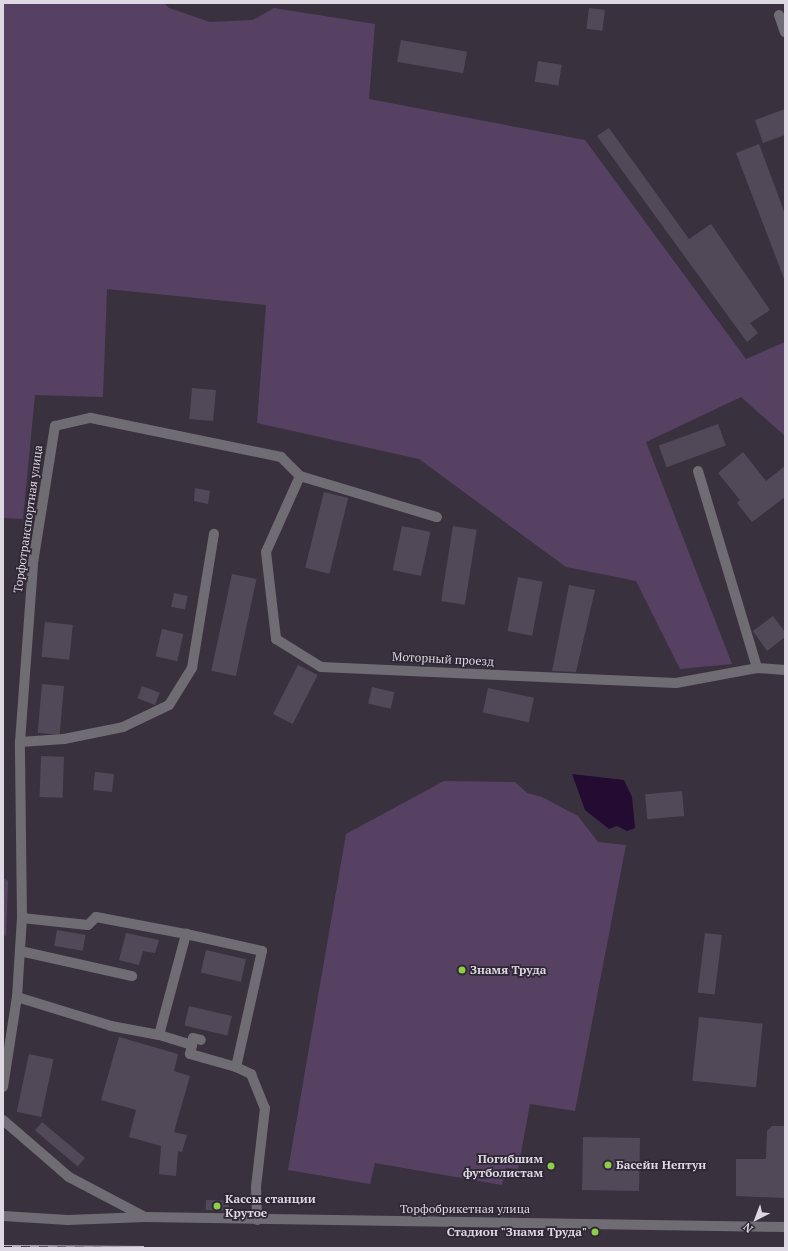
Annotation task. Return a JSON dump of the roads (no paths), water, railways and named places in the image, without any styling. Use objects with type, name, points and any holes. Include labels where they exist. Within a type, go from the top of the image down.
[{"type":"street","points":[[779,15],[785,32]]},
{"type":"street","name":"Торфотранспортная улица","points":[[3,1087],[17,997],[22,918],[20,742],[33,562],[55,426],[91,418],[281,457],[300,476],[437,517]]},
{"type":"street","points":[[698,471],[757,668]]},
{"type":"street","name":"Моторный проезд","points":[[300,476],[266,552],[276,639],[321,667],[676,683],[757,668],[785,670]]},
{"type":"street","points":[[20,742],[64,739],[123,728],[169,705],[192,668],[214,534]]},
{"type":"street","points":[[22,918],[88,925],[96,917],[186,934],[262,951],[236,1067]]},
{"type":"street","points":[[159,1035],[186,934]]},
{"type":"street","points":[[20,951],[132,976]]},
{"type":"street","points":[[17,997],[111,1026],[159,1035],[192,1045]]},
{"type":"street","points":[[201,1040],[193,1038],[190,1054],[236,1067],[251,1074],[265,1108],[256,1187],[257,1220]]},
{"type":"street","name":"Торфобрикетная улица","points":[[3,1120],[69,1177],[145,1217]]},
{"type":"street","name":"Торфобрикетная улица","points":[[3,1216],[68,1220],[145,1217],[257,1220],[574,1222],[785,1227]]},
{"type":"railway","points":[[3,1247],[144,1248]]},
{"type":"place","name":"Знамя Труда","points":[[462,970]]},
{"type":"place","name":"Басейн Нептун","points":[[608,1165]]},
{"type":"place","name":"Погибшим футболистам","points":[[551,1166]]},
{"type":"place","name":"Кассы станции Крутое","points":[[217,1206]]},
{"type":"place","name":"Стадион \"Знамя Труда\"","points":[[595,1232]]}]
